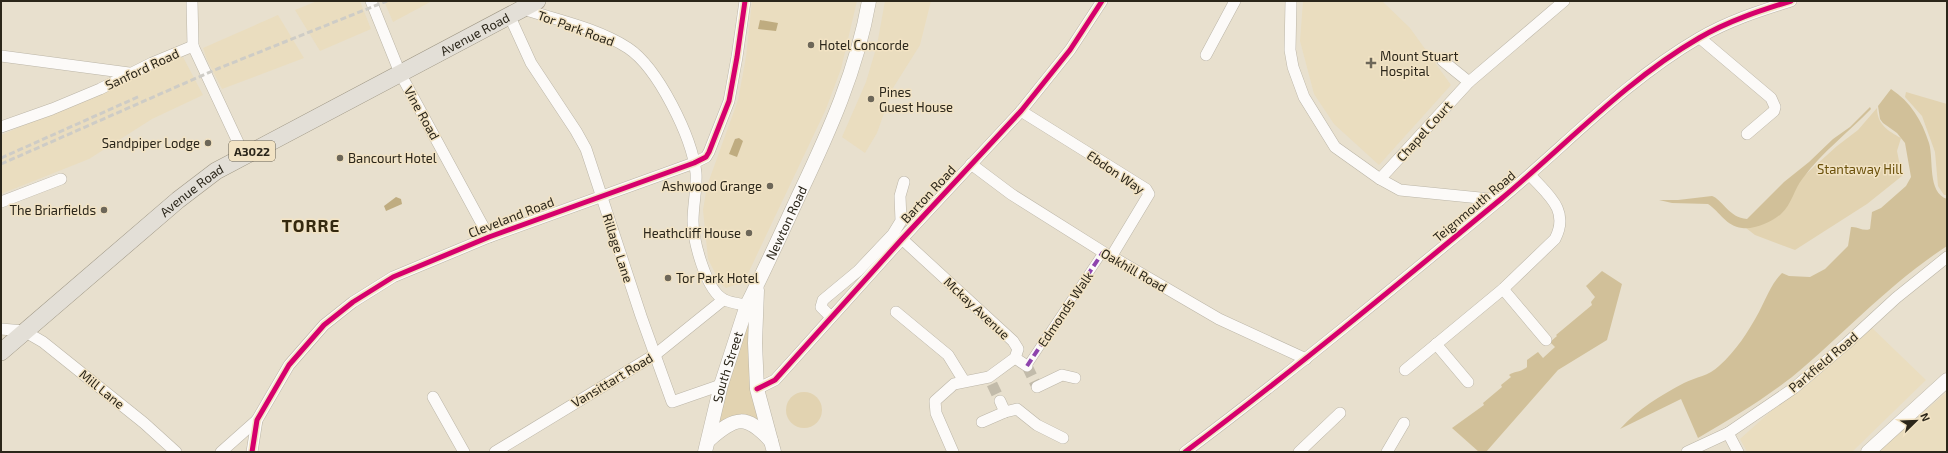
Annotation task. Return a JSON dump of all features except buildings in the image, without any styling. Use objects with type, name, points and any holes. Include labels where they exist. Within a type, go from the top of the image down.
[{"type":"main road","name":"Avenue Road","points":[[1,352],[178,200],[216,171],[523,9]]},
{"type":"street","points":[[192,1],[194,46]]},
{"type":"street","name":"Vine Road","points":[[371,1],[400,73],[489,237]]},
{"type":"street","name":"Cleveland Road","points":[[252,452],[257,420],[289,365],[324,325],[354,302],[393,277],[489,237],[694,163],[706,157],[729,101],[745,1]]},
{"type":"street","name":"Newton Road","points":[[773,447],[757,389],[752,306],[758,284],[842,100],[858,54],[870,1]]},
{"type":"street","name":"Barton Road","points":[[757,389],[775,380],[902,239],[1021,111],[1070,50],[1102,1]]},
{"type":"street","points":[[1206,55],[1235,1]]},
{"type":"street","points":[[1291,1],[1290,50],[1293,67],[1304,97],[1335,147],[1380,179],[1400,190],[1500,200]]},
{"type":"street","name":"Chapel Court","points":[[1380,179],[1469,82],[1564,1]]},
{"type":"street","name":"Teignmouth Road","points":[[1185,452],[1306,359],[1530,175],[1580,128],[1657,66],[1700,38],[1747,15],[1790,1]]},
{"type":"street","name":"Tor Park Road","points":[[523,9],[596,33],[628,48],[647,65],[664,89],[686,139],[694,163],[696,186],[692,222],[696,243],[707,279],[724,300]]},
{"type":"street","name":"Rillage Lane","points":[[523,9],[531,63],[568,118],[586,149],[641,316],[656,354],[672,402],[721,385]]},
{"type":"street","points":[[1700,38],[1771,98],[1774,103],[1774,111],[1747,134]]},
{"type":"street","name":"Sanford Road","points":[[1,127],[52,110],[100,89],[129,73],[194,46],[244,155]]},
{"type":"street","points":[[1,56],[129,73]]},
{"type":"street","points":[[1443,60],[1469,82]]},
{"type":"street","name":"Ebdon Way","points":[[1021,111],[1146,189],[1149,194],[1110,256]]},
{"type":"street","name":"Oakhill Road","points":[[971,164],[1011,194],[1110,256],[1219,319],[1306,359]]},
{"type":"street","points":[[1405,370],[1502,289],[1555,239],[1560,229],[1562,219],[1558,209],[1530,175]]},
{"type":"street","points":[[1,202],[61,179]]},
{"type":"street","name":"Barton Road","points":[[831,317],[821,307],[822,300],[858,271],[893,234],[901,221],[900,196],[904,182]]},
{"type":"street","name":"Mckay Avenue","points":[[902,239],[1013,341],[1018,348],[1016,358],[990,380],[964,381],[954,384],[935,401],[936,413],[953,452]]},
{"type":"street","name":"Edmonds Walk","points":[[1027,366],[1110,256]]},
{"type":"street","name":"Parkfield Road","points":[[1687,452],[1728,433],[1794,388],[1846,344],[1896,298],[1947,257]]},
{"type":"street","points":[[1502,289],[1546,340]]},
{"type":"street","points":[[724,300],[752,306]]},
{"type":"street","name":"Vansittart Road","points":[[498,451],[656,354],[724,300]]},
{"type":"street","name":"South Street","points":[[707,446],[721,385],[752,306]]},
{"type":"street","points":[[896,312],[948,354],[964,381]]},
{"type":"street","points":[[1,329],[24,331]]},
{"type":"street","name":"Mill Lane","points":[[24,331],[63,357],[144,423],[176,452]]},
{"type":"street","points":[[1436,344],[1468,382]]},
{"type":"street","points":[[1016,358],[1027,366]]},
{"type":"street","points":[[1037,388],[1062,376],[1075,378]]},
{"type":"street","points":[[1868,452],[1947,380]]},
{"type":"street","points":[[433,397],[464,452]]},
{"type":"street","points":[[1000,401],[1005,412]]},
{"type":"street","points":[[982,422],[1005,412],[1017,409],[1037,425],[1064,438]]},
{"type":"street","points":[[1299,452],[1340,413]]},
{"type":"street","points":[[221,452],[257,420]]},
{"type":"street","points":[[707,446],[723,427],[739,420],[745,420],[760,429],[773,447]]},
{"type":"street","points":[[1387,452],[1404,423]]},
{"type":"street","points":[[1728,433],[1738,452]]},
{"type":"shaded area","points":[[317,1],[360,1],[371,29],[320,51],[295,10]]},
{"type":"shaded area","points":[[384,1],[432,1],[393,22]]},
{"type":"shaded area","points":[[752,1],[857,1],[841,69],[826,109],[744,282],[726,288],[720,283],[708,259],[703,210],[707,186],[738,100],[746,57]]},
{"type":"shaded area","points":[[885,1],[931,1],[920,45],[893,88],[877,133],[865,153],[842,137],[866,82],[877,45]]},
{"type":"shaded area","name":"Mount Stuart Hospital","points":[[1303,1],[1382,1],[1410,28],[1451,85],[1379,165],[1334,124],[1314,94],[1300,41]]},
{"type":"shaded area","points":[[278,15],[304,58],[222,89],[207,60],[203,48]]},
{"type":"shaded area","points":[[760,20],[778,23],[776,31],[758,29]]},
{"type":"shaded area","points":[[183,57],[203,95],[152,119],[89,159],[1,194],[1,135]]},
{"type":"shaded area","points":[[1891,89],[1910,106],[1915,113],[1929,143],[1932,175],[1936,190],[1947,199],[1947,246],[1926,260],[1887,292],[1792,377],[1758,402],[1698,438],[1681,399],[1620,429],[1642,409],[1658,398],[1684,383],[1707,374],[1715,369],[1731,354],[1741,341],[1778,277],[1782,273],[1789,276],[1810,277],[1825,269],[1848,246],[1851,227],[1865,230],[1870,229],[1872,212],[1881,208],[1906,186],[1911,177],[1905,143],[1897,133],[1880,119],[1878,106]]},
{"type":"shaded area","points":[[1870,107],[1871,109],[1863,118],[1810,169],[1800,182],[1785,210],[1777,217],[1757,227],[1736,227],[1727,222],[1708,204],[1672,203],[1659,200],[1678,200],[1712,196],[1735,215],[1747,219],[1784,182],[1809,162],[1833,139],[1850,127]]},
{"type":"shaded area","points":[[739,138],[743,141],[737,157],[729,154],[735,139]]},
{"type":"shaded area","points":[[396,197],[401,199],[402,204],[386,211],[384,206]]},
{"type":"shaded area","points":[[1602,271],[1622,284],[1607,340],[1558,370],[1486,452],[1479,452],[1452,428],[1484,405],[1483,403],[1502,387],[1501,385],[1511,377],[1509,375],[1527,367],[1527,360],[1538,352],[1543,358],[1555,347],[1550,342],[1557,336],[1556,335],[1592,305],[1591,302],[1595,297],[1586,286]]},
{"type":"shaded area","points":[[1868,324],[1926,380],[1852,452],[1747,452],[1740,439]]},
{"type":"shaded area","points":[[1947,392],[1947,452],[1878,452],[1884,446]]},
{"type":"green space","points":[[1906,92],[1947,104],[1947,195],[1944,195],[1938,186],[1935,152],[1922,116],[1905,97]]},
{"type":"green space","name":"Stantaway Hill","points":[[1877,108],[1877,114],[1881,123],[1892,133],[1901,138],[1897,151],[1902,176],[1867,204],[1795,250],[1755,235],[1746,228],[1837,146],[1858,130]]},
{"type":"green space","points":[[747,305],[772,442],[744,420],[709,440]]},
{"type":"green space","points":[[808,392],[817,397],[821,403],[821,417],[817,423],[808,428],[800,428],[791,423],[787,417],[786,406],[791,397],[797,393]]},
{"type":"tunnel","points":[[1027,366],[1037,387]]},
{"type":"tunnel","points":[[992,384],[1000,401]]},
{"type":"railway","points":[[1,164],[217,69],[387,1]]},
{"type":"railway","points":[[1,158],[140,96]]},
{"type":"marked path","points":[[1027,366],[1103,252]]},
{"type":"marked path","points":[[1111,257],[1116,259]]},
{"type":"cycle path","points":[[252,452],[257,420],[289,365],[324,325],[353,302],[393,277],[489,237],[694,163],[706,157],[729,101],[745,1]]},
{"type":"cycle path","points":[[757,389],[775,380],[902,239],[1021,111],[1070,50],[1102,1]]},
{"type":"cycle path","points":[[1185,452],[1305,359],[1423,263],[1501,199],[1597,114],[1646,74],[1672,55],[1721,26],[1791,1]]},
{"type":"place","name":"Hotel Concorde","points":[[811,45]]},
{"type":"place","name":"Mount Stuart Hospital","points":[[1371,63]]},
{"type":"place","name":"Pines Guest House","points":[[871,99]]},
{"type":"place","name":"Sandpiper Lodge","points":[[208,143]]},
{"type":"place","name":"Bancourt Hotel","points":[[340,158]]},
{"type":"place","name":"Ashwood Grange","points":[[770,186]]},
{"type":"place","name":"The Briarfields","points":[[104,210]]},
{"type":"place","name":"Heathcliff House","points":[[749,233]]},
{"type":"place","name":"Tor Park Hotel","points":[[668,278]]},
{"type":"district","name":"TORRE","points":[[311,225]]}]
